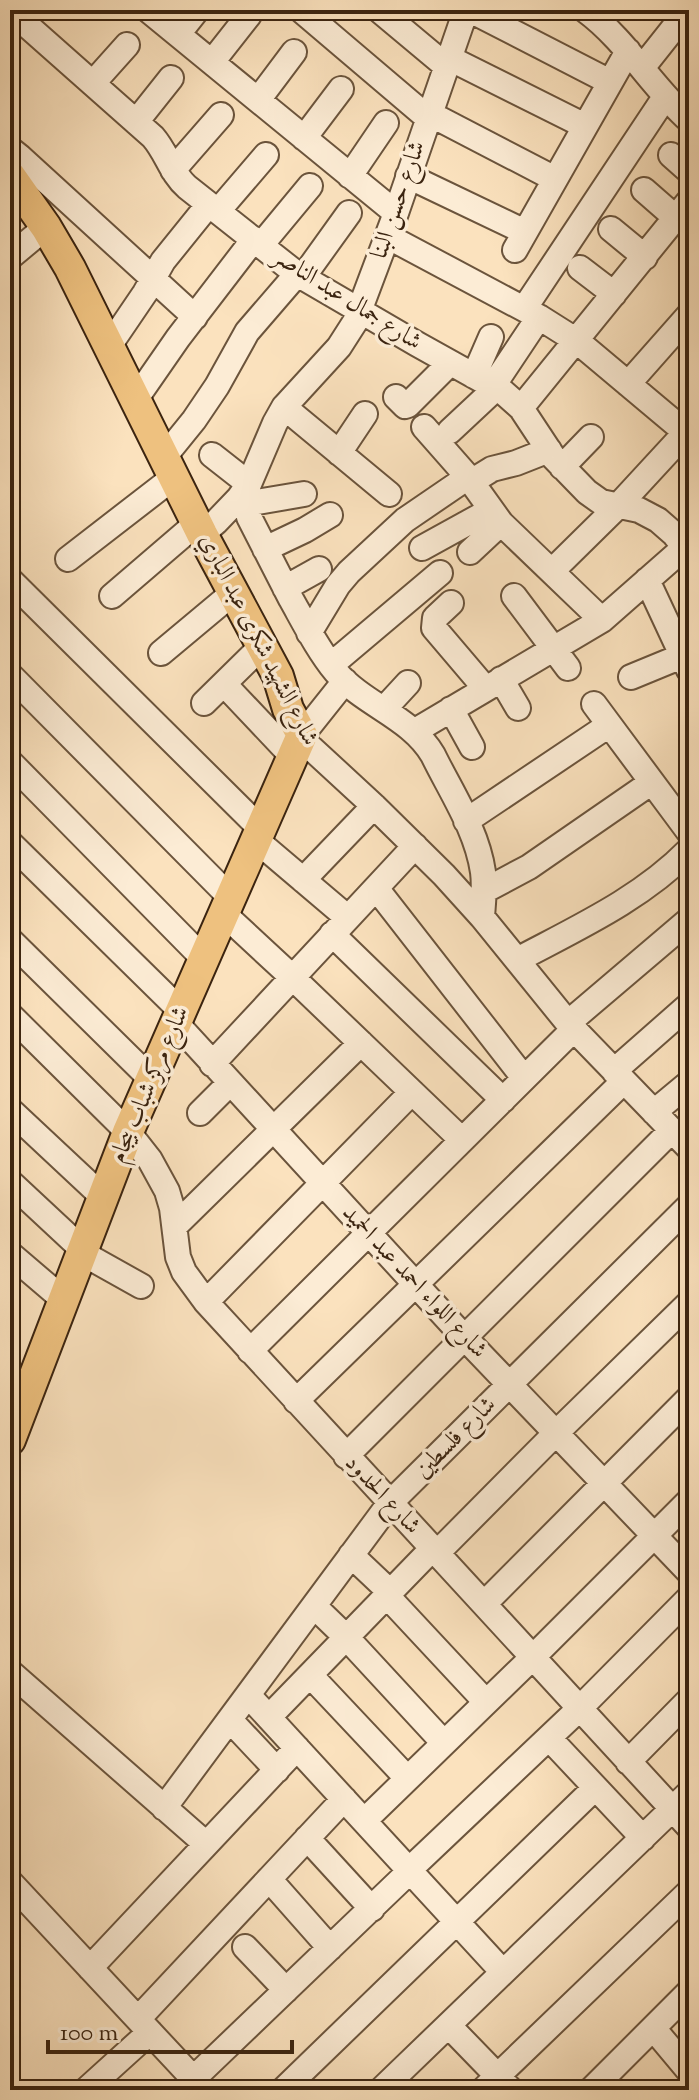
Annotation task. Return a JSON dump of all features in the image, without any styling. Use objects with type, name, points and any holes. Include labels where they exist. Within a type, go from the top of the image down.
[{"type":"main road","name":"شارع الشهيد شكرى عبد الباري","points":[[10,176],[70,268],[278,676],[297,746]]},
{"type":"main road","name":"شارع مركز شباب بيجام","points":[[12,1429],[128,1132],[297,746]]},
{"type":"street","points":[[148,10],[350,176],[392,224],[577,341],[688,432],[552,571]]},
{"type":"street","points":[[178,34],[197,10]]},
{"type":"street","points":[[301,10],[429,116],[555,179]]},
{"type":"street","points":[[379,10],[448,62],[585,126]]},
{"type":"street","points":[[468,10],[610,82]]},
{"type":"street","name":"شارع حسن البنا","points":[[112,596],[247,494],[284,407],[339,347],[360,311],[468,10]]},
{"type":"street","points":[[408,176],[520,241],[610,82],[688,10]]},
{"type":"street","name":"شارع جمال عبد الناصر","points":[[14,12],[158,143],[182,182],[214,208],[300,275],[487,383],[521,408],[556,458],[593,498],[609,505],[639,510],[658,520],[686,544]]},
{"type":"street","points":[[597,13],[665,97],[687,115]]},
{"type":"street","points":[[212,62],[249,15]]},
{"type":"street","points":[[93,83],[127,45]]},
{"type":"street","points":[[258,100],[294,52]]},
{"type":"street","points":[[136,122],[171,78]]},
{"type":"street","points":[[304,138],[341,89]]},
{"type":"street","points":[[450,431],[487,383],[665,97]]},
{"type":"street","points":[[173,170],[221,115]]},
{"type":"street","points":[[350,176],[386,123]]},
{"type":"street","points":[[10,149],[195,317]]},
{"type":"street","points":[[109,346],[163,261],[266,155]]},
{"type":"street","points":[[135,400],[195,317],[257,242],[310,186]]},
{"type":"street","points":[[521,408],[682,210],[644,190]]},
{"type":"street","points":[[68,559],[169,467],[247,332],[300,275],[349,213]]},
{"type":"street","points":[[10,257],[46,227]]},
{"type":"street","points":[[611,229],[645,257]]},
{"type":"street","points":[[580,268],[614,294]]},
{"type":"street","points":[[628,384],[689,315]]},
{"type":"street","points":[[487,383],[491,337]]},
{"type":"street","points":[[396,397],[405,406],[408,405],[450,363]]},
{"type":"street","points":[[284,407],[339,461],[389,494]]},
{"type":"street","points":[[339,461],[365,414]]},
{"type":"street","points":[[424,427],[470,480],[496,516],[602,620]]},
{"type":"street","points":[[309,633],[349,572],[405,520],[492,469],[556,458],[591,437]]},
{"type":"street","points":[[212,455],[247,494],[249,517],[265,549],[309,633],[338,673],[415,731],[433,755],[479,855],[484,891],[482,917]]},
{"type":"street","points":[[247,494],[304,494]]},
{"type":"street","points":[[265,549],[330,515]]},
{"type":"street","points":[[422,548],[496,516]]},
{"type":"street","points":[[470,552],[496,516]]},
{"type":"street","points":[[415,731],[493,684],[562,658],[686,544]]},
{"type":"street","points":[[285,588],[319,569]]},
{"type":"street","points":[[224,684],[297,746],[338,673],[440,573]]},
{"type":"street","points":[[10,580],[303,880],[340,926],[503,1100]]},
{"type":"street","points":[[631,677],[685,663],[647,580]]},
{"type":"street","points":[[161,653],[234,592]]},
{"type":"street","points":[[514,596],[562,658]]},
{"type":"street","points":[[451,603],[435,618],[434,628],[518,708]]},
{"type":"street","points":[[204,703],[262,646]]},
{"type":"street","points":[[10,675],[292,977],[462,1140]]},
{"type":"street","points":[[384,709],[408,683]]},
{"type":"street","points":[[594,704],[689,832]]},
{"type":"street","points":[[451,709],[472,747]]},
{"type":"street","points":[[466,821],[609,725]]},
{"type":"street","name":"شارع الشهيد شكرى عبد الباري","points":[[297,746],[317,755],[415,846],[482,917],[571,1026],[680,1139]]},
{"type":"street","points":[[10,762],[204,959]]},
{"type":"street","points":[[484,891],[529,867],[652,782]]},
{"type":"street","points":[[303,880],[374,806]]},
{"type":"street","name":"شارع اللواء احمد عبد الحميد","points":[[10,843],[178,1017],[212,1064],[464,1337],[689,1572]]},
{"type":"street","points":[[212,1064],[415,846]]},
{"type":"street","points":[[517,960],[603,915],[642,890],[689,850]]},
{"type":"street","points":[[376,888],[524,1078]]},
{"type":"street","points":[[250,1351],[503,1100],[571,1026],[689,920]]},
{"type":"street","points":[[10,940],[151,1079]]},
{"type":"street","points":[[296,1401],[416,1284],[689,1005]]},
{"type":"street","name":"شارع الحدود","points":[[10,1015],[140,1146],[170,1199],[178,1257],[184,1272],[206,1302],[628,1762],[683,1810]]},
{"type":"street","points":[[176,1225],[361,1043]]},
{"type":"street","points":[[200,1113],[230,1083]]},
{"type":"street","points":[[654,1112],[689,1083]]},
{"type":"street","points":[[206,1302],[412,1092]]},
{"type":"street","points":[[10,1110],[103,1197]]},
{"type":"street","points":[[346,1456],[464,1337],[680,1139]]},
{"type":"street","points":[[10,1182],[82,1252],[141,1286]]},
{"type":"street","name":"شارع فلسطين","points":[[164,1808],[390,1503],[689,1206]]},
{"type":"street","points":[[10,1254],[64,1300]]},
{"type":"street","points":[[269,1717],[388,1595],[689,1303]]},
{"type":"street","points":[[484,1604],[689,1398]]},
{"type":"street","points":[[364,1821],[689,1501]]},
{"type":"street","points":[[351,1555],[388,1590],[388,1595],[486,1702]]},
{"type":"street","points":[[10,1882],[195,2085],[286,1990],[579,1709],[689,1598]]},
{"type":"street","points":[[314,1606],[444,1743]]},
{"type":"street","points":[[10,1672],[206,1844]]},
{"type":"street","points":[[310,1675],[407,1778]]},
{"type":"street","points":[[248,1695],[503,1972]]},
{"type":"street","points":[[628,1762],[689,1700]]},
{"type":"street","points":[[230,1720],[277,1770]]},
{"type":"street","points":[[549,1738],[643,1838]]},
{"type":"street","points":[[90,1968],[297,1748]]},
{"type":"street","points":[[283,2090],[595,1788]]},
{"type":"street","points":[[86,2090],[269,1879],[344,1799]]},
{"type":"street","points":[[381,2090],[643,1838],[683,1810]]},
{"type":"street","points":[[307,1838],[372,1909]]},
{"type":"street","points":[[269,1879],[330,1948]]},
{"type":"street","points":[[449,2026],[497,2085],[689,1892]]},
{"type":"street","points":[[245,1947],[286,1990]]},
{"type":"street","points":[[602,2086],[689,1992]]},
{"type":"street","points":[[653,2028],[689,2071]]}]
